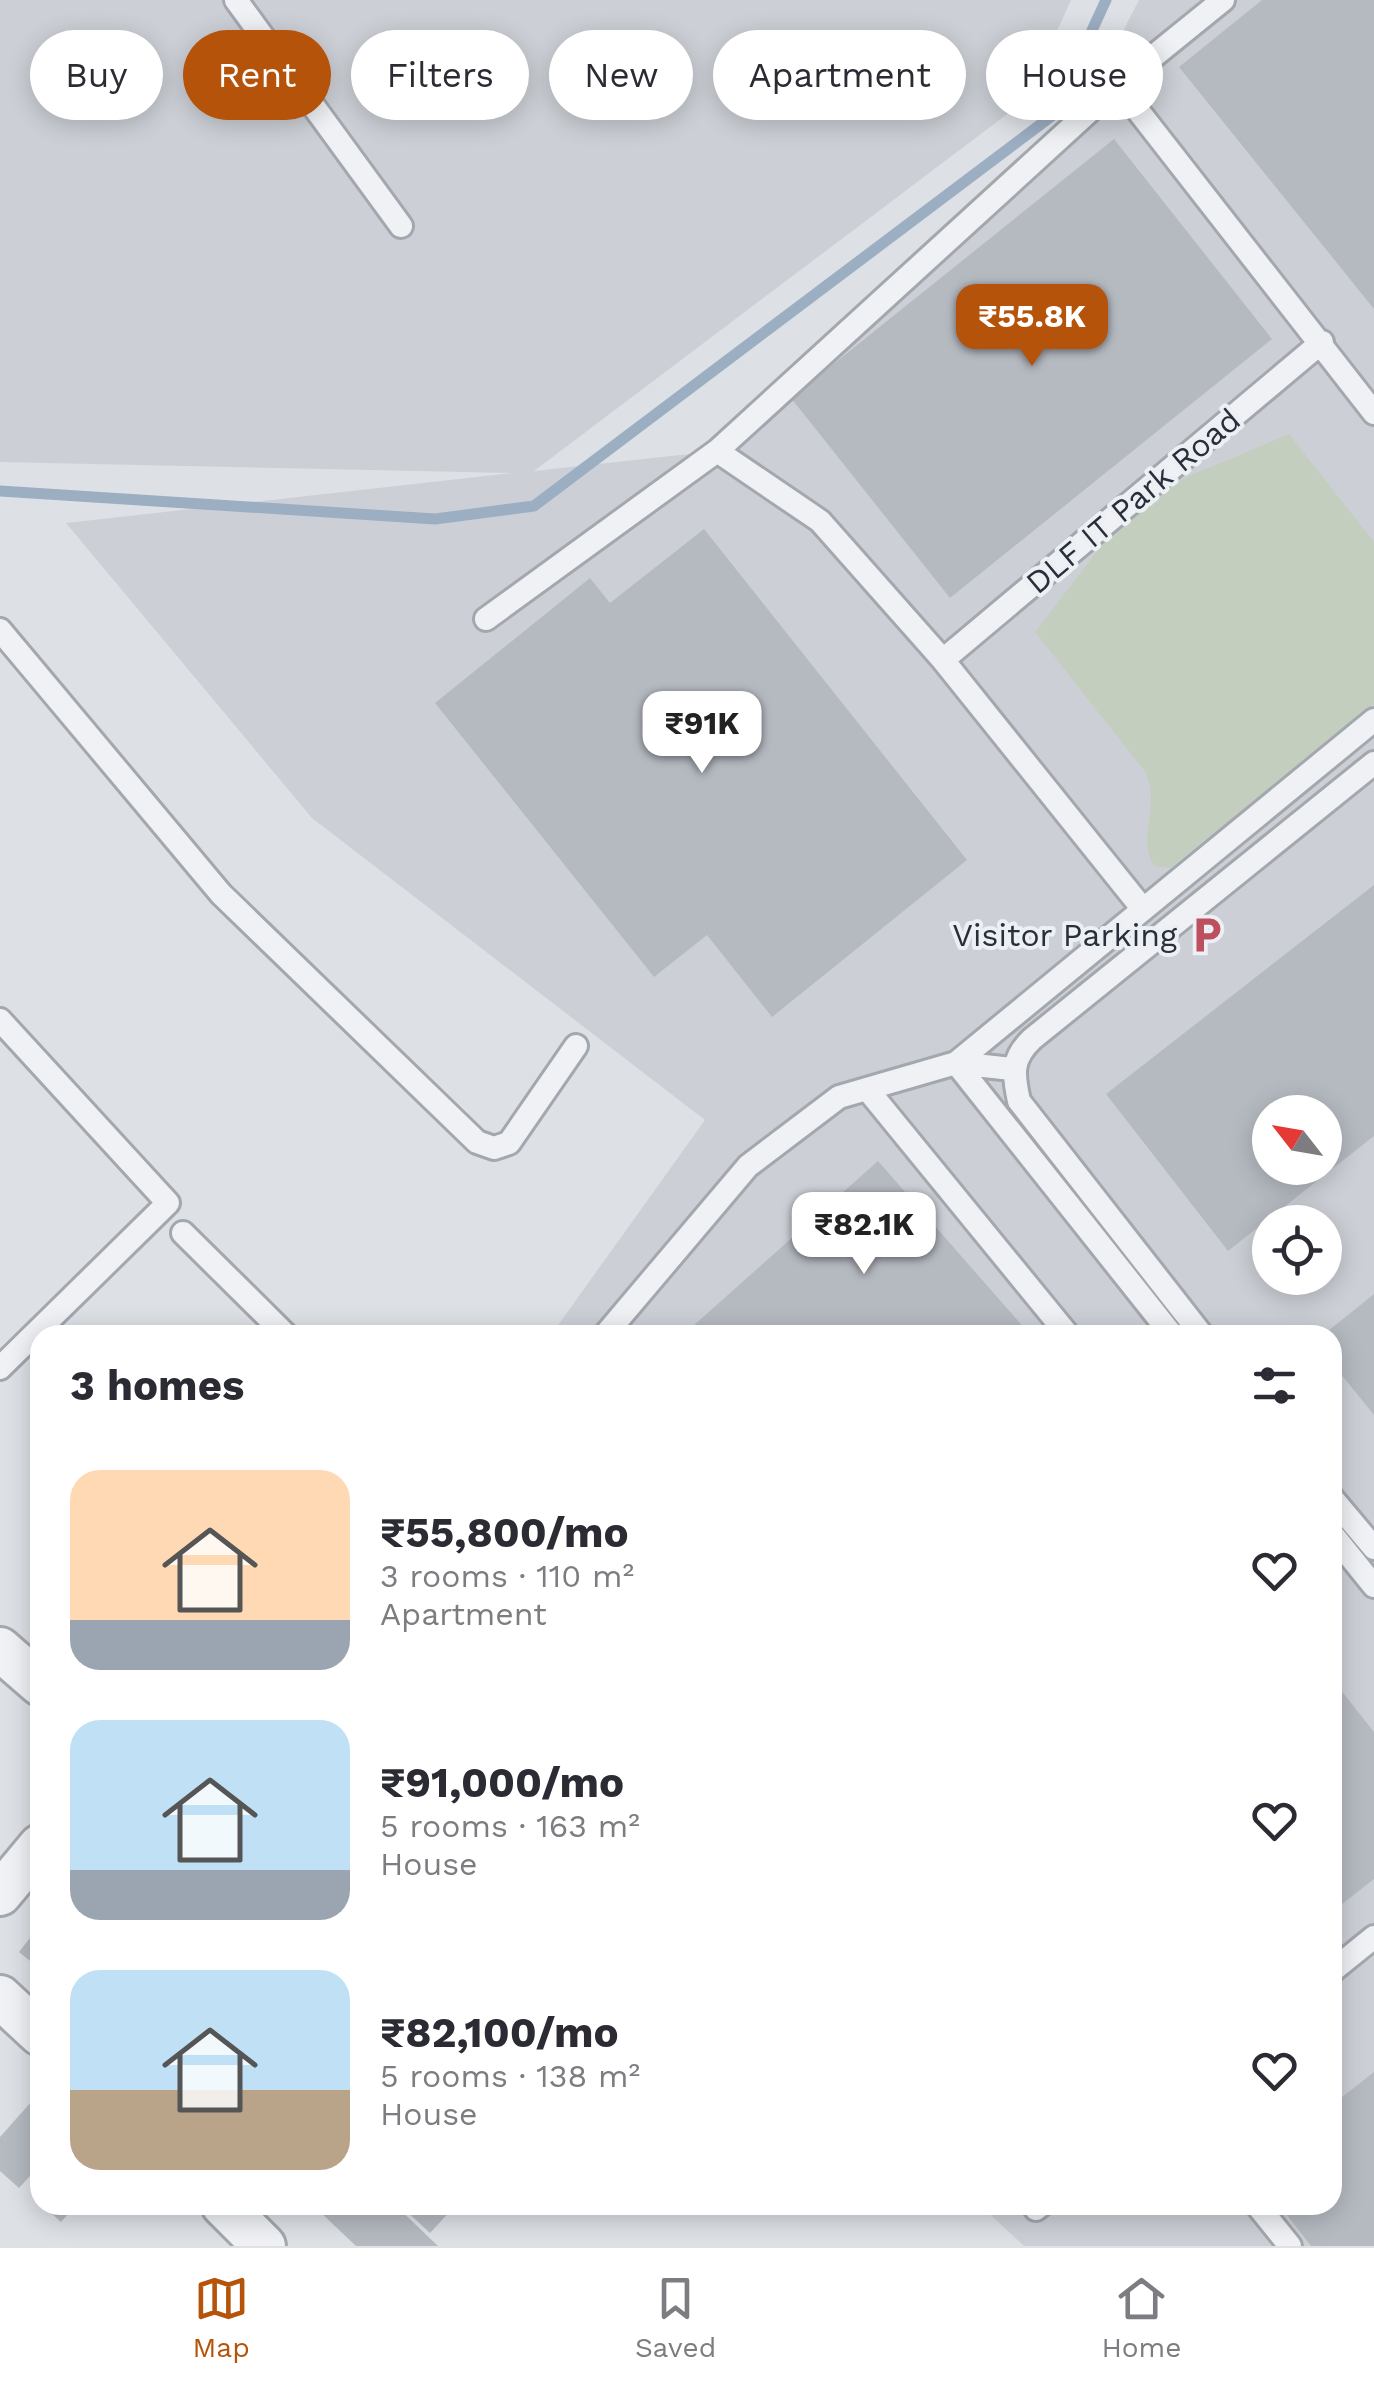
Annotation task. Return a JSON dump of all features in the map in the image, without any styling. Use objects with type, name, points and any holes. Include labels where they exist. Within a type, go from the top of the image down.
[{"type":"street","points":[[0,1650],[30,1676]]},
{"type":"street","points":[[0,1894],[30,1858]]},
{"type":"street","points":[[0,1997],[30,2025]]},
{"type":"lane","points":[[236,0],[401,226]]},
{"type":"lane","points":[[1163,49],[1223,0]]},
{"type":"lane","points":[[486,620],[717,451],[1080,120]]},
{"type":"lane","points":[[1146,120],[1374,413]]},
{"type":"lane","name":"DLF IT Park Road","points":[[943,660],[1322,342]]},
{"type":"lane","points":[[717,451],[820,521],[943,660],[1142,908]]},
{"type":"lane","points":[[2,636],[220,894],[477,1142],[494,1148],[508,1142],[576,1046]]},
{"type":"lane","points":[[956,1063],[1374,720]]},
{"type":"lane","points":[[1194,1325],[1019,1101],[1012,1069],[1020,1050],[1032,1039],[1374,762]]},
{"type":"lane","points":[[1257,814],[1280,839]]},
{"type":"lane","points":[[0,1020],[168,1203],[44,1325]]},
{"type":"lane","points":[[956,1063],[1164,1325]]},
{"type":"lane","points":[[613,1325],[748,1166],[839,1097],[956,1063],[1012,1069]]},
{"type":"lane","points":[[868,1089],[1060,1325]]},
{"type":"lane","points":[[183,1233],[276,1325]]},
{"type":"lane","points":[[0,1368],[30,1339]]},
{"type":"lane","points":[[1342,1510],[1374,1548]]},
{"type":"lane","points":[[1342,1546],[1374,1586]]},
{"type":"lane","points":[[1342,1963],[1374,1937]]},
{"type":"lane","points":[[1266,2215],[1290,2246]]},
{"type":"shaded area","points":[[0,0],[1071,0],[1058,30],[986,30],[986,120],[999,120],[534,471],[717,451],[1076,120],[1163,120],[1163,30],[1124,30],[1139,0],[1374,0],[1374,2246],[1024,2246],[991,2215],[1342,2215],[1342,1325],[558,1325],[705,1120],[312,818],[66,523],[513,473],[0,462]]},
{"type":"green space","points":[[1289,434],[1374,542],[1374,704],[1170,868],[1154,866],[1147,843],[1151,799],[1146,773],[1035,632],[1108,537],[1182,479]]},
{"type":"building","points":[[1262,0],[1374,0],[1374,309],[1179,67]]},
{"type":"building","points":[[1114,139],[1272,339],[950,598],[791,398]]},
{"type":"building","points":[[704,529],[967,860],[772,1017],[707,935],[654,977],[435,703],[590,578],[610,603]]},
{"type":"building","points":[[1374,885],[1374,1136],[1342,1161],[1342,1095],[1252,1095],[1252,1185],[1312,1185],[1286,1205],[1252,1205],[1252,1232],[1228,1251],[1106,1094]]},
{"type":"building","points":[[878,1161],[1022,1325],[694,1325]]},
{"type":"building","points":[[1374,1294],[1374,1415],[1342,1375],[1342,1325],[1335,1325]]},
{"type":"building","points":[[1342,1692],[1374,1732],[1374,1879],[1342,1904]]},
{"type":"building","points":[[30,1938],[30,1961],[19,1952]]},
{"type":"building","points":[[1374,2072],[1374,2246],[1311,2246],[1287,2215],[1342,2215],[1342,2097]]},
{"type":"building","points":[[30,2103],[30,2176],[19,2188],[0,2171],[0,2137]]},
{"type":"building","points":[[323,2215],[405,2215],[438,2246],[356,2246]]},
{"type":"building","points":[[411,2215],[447,2215],[430,2233]]},
{"type":"waterway","points":[[0,491],[435,519],[534,506],[1053,115],[1106,0]]},
{"type":"place","name":"Visitor Parking","points":[[1207,935]]}]
